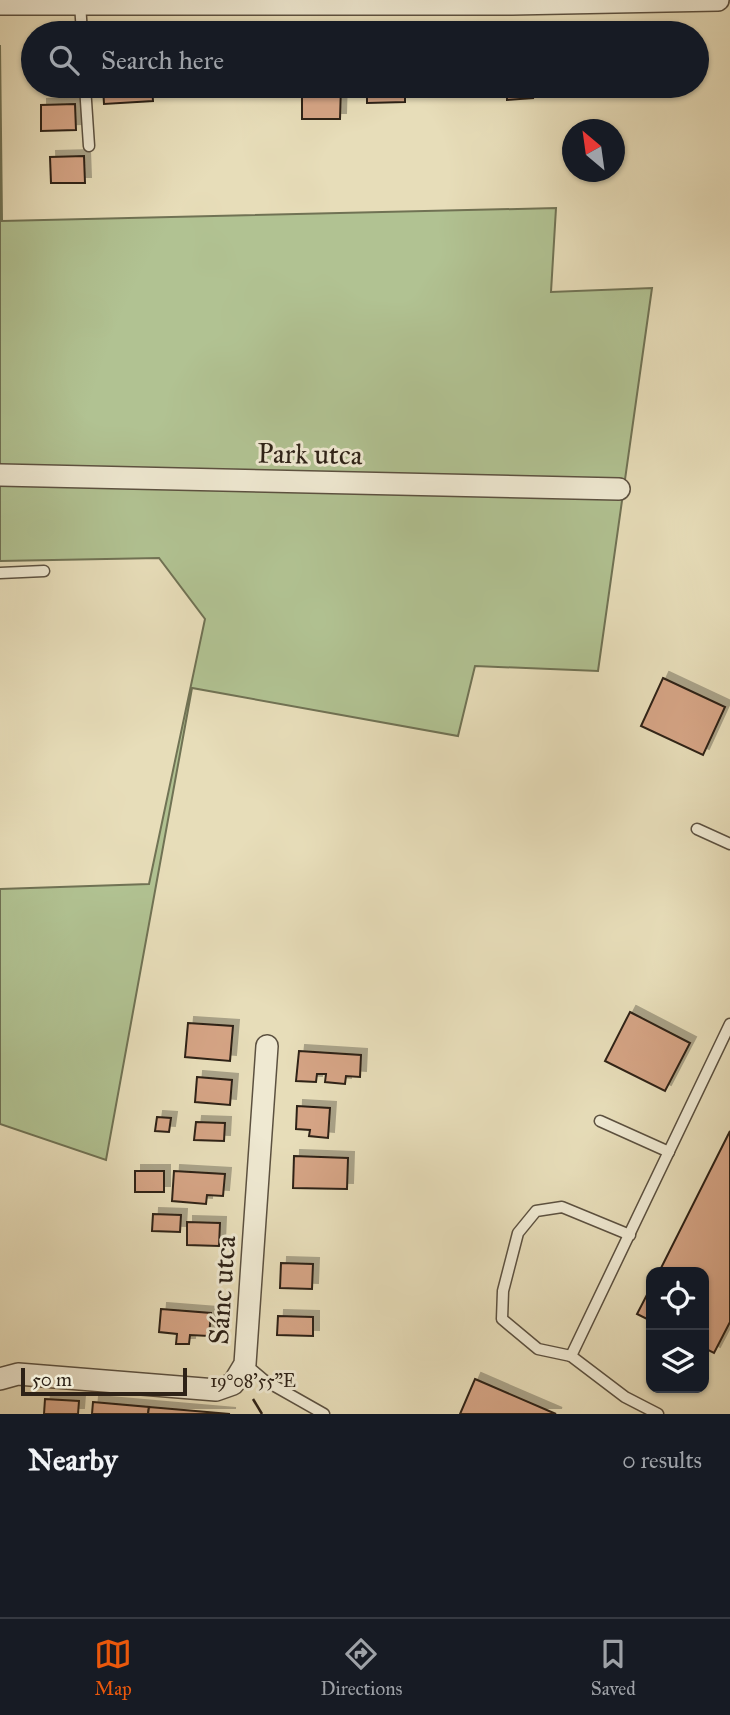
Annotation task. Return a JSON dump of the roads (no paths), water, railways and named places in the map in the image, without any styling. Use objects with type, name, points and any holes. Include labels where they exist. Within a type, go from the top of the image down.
[{"type":"street","points":[[0,4],[718,0]]},
{"type":"street","name":"Park utca","points":[[0,475],[619,489]]},
{"type":"street","name":"Sánc utca","points":[[0,1378],[18,1374],[216,1390],[233,1384],[245,1364],[267,1046]]},
{"type":"lane","points":[[80,4],[81,21]]},
{"type":"lane","points":[[86,98],[89,146]]},
{"type":"lane","points":[[0,573],[44,572]]},
{"type":"lane","points":[[698,829],[730,844]]},
{"type":"lane","points":[[571,1356],[730,1024]]},
{"type":"lane","points":[[600,1121],[669,1153]]},
{"type":"lane","points":[[629,1235],[562,1206],[536,1211],[518,1233],[503,1291],[502,1319],[538,1349],[571,1356],[625,1397],[658,1414]]},
{"type":"lane","points":[[245,1364],[308,1410],[324,1414]]}]
